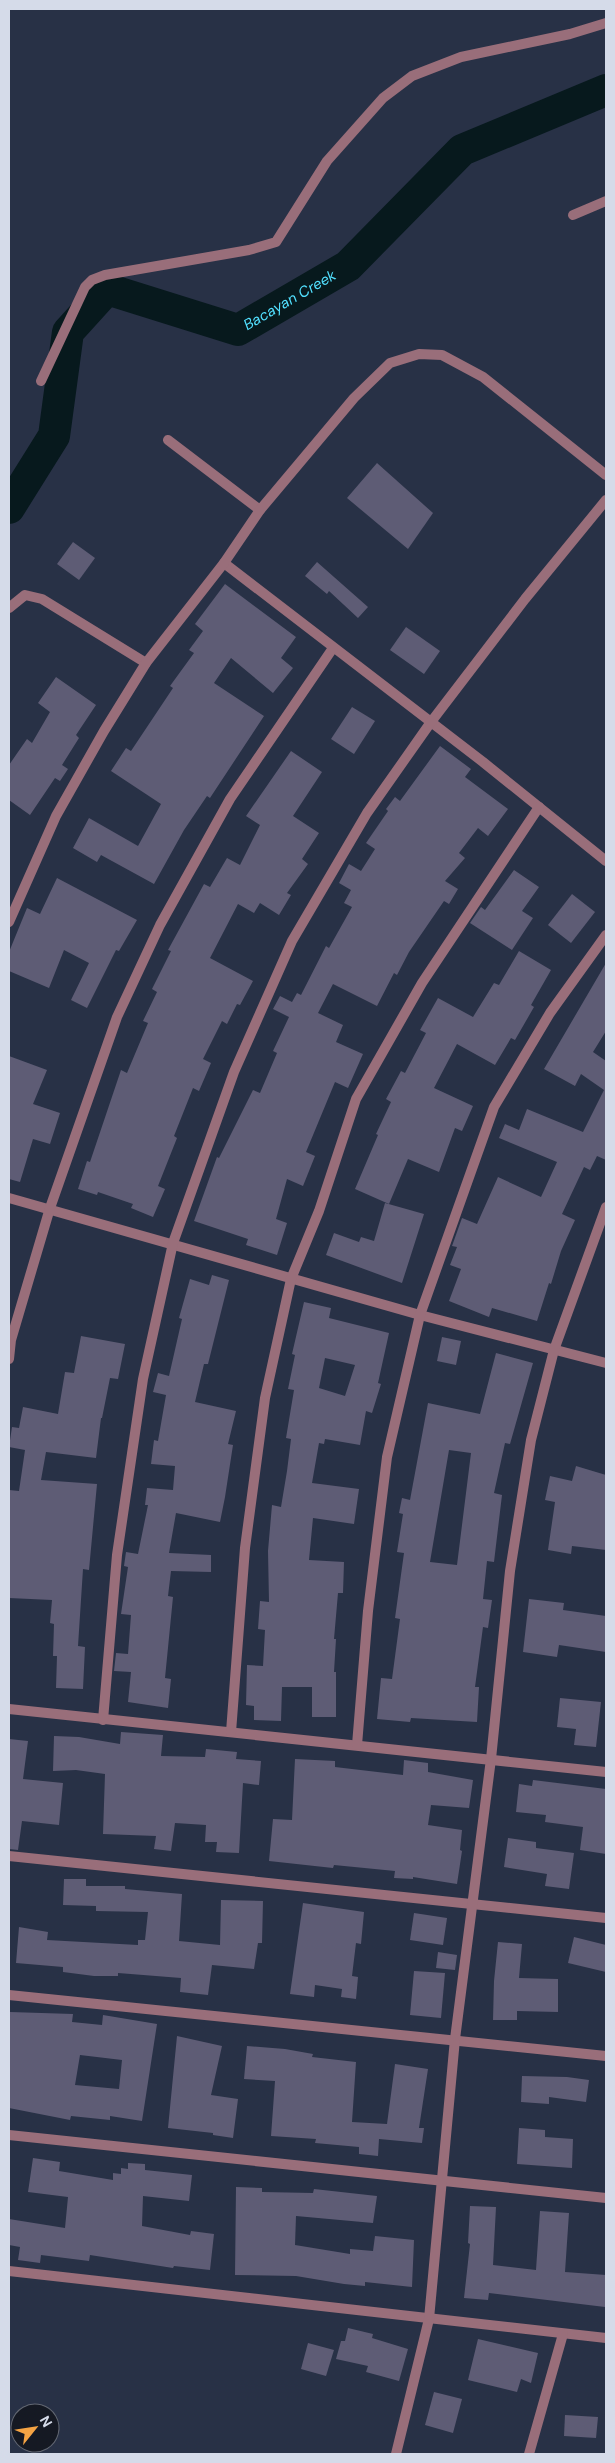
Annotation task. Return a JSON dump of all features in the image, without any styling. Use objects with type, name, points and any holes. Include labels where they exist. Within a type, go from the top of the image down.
[{"type":"street","points":[[41,381],[85,287],[92,280],[105,275],[249,250],[276,242],[327,161],[383,98],[412,76],[461,57],[570,34],[606,23]]},
{"type":"street","points":[[573,215],[606,201]]},
{"type":"street","points":[[9,922],[56,816],[104,731],[146,663],[224,563],[260,510],[354,398],[390,363],[419,354],[442,354],[482,377],[606,476]]},
{"type":"street","points":[[168,440],[260,510]]},
{"type":"street","points":[[103,1720],[116,1555],[143,1379],[173,1243],[234,1072],[292,941],[367,814],[431,722],[525,599],[606,500]]},
{"type":"street","points":[[224,563],[431,722],[606,861]]},
{"type":"street","points":[[9,608],[25,596],[42,599],[146,663]]},
{"type":"street","points":[[9,1359],[11,1340],[50,1208],[117,1017],[160,925],[230,799],[333,648]]},
{"type":"street","points":[[231,1732],[246,1538],[265,1398],[292,1279],[318,1211],[356,1100],[422,983],[539,807]]},
{"type":"street","points":[[357,1745],[368,1611],[388,1457],[420,1315],[494,1107],[550,1013],[606,935]]},
{"type":"street","points":[[9,1198],[173,1243],[420,1315],[606,1363]]},
{"type":"street","points":[[396,2454],[429,2319],[455,2039],[491,1759],[513,1552],[531,1440],[554,1350],[606,1206]]},
{"type":"street","points":[[9,1709],[606,1772]]},
{"type":"street","points":[[9,1856],[606,1918]]},
{"type":"street","points":[[9,1995],[455,2039],[606,2056]]},
{"type":"street","points":[[9,2134],[606,2198]]},
{"type":"street","points":[[9,2271],[606,2338]]},
{"type":"street","points":[[529,2454],[563,2334]]},
{"type":"building","points":[[377,463],[433,513],[408,549],[347,498]]},
{"type":"building","points":[[73,542],[95,558],[79,580],[57,564]]},
{"type":"building","points":[[317,562],[368,607],[358,618],[329,591],[327,594],[305,576]]},
{"type":"building","points":[[225,584],[296,637],[281,658],[293,668],[273,693],[231,658],[214,683],[264,716],[210,798],[207,796],[184,830],[154,884],[101,855],[97,862],[73,848],[89,818],[138,846],[161,804],[111,771],[126,748],[131,751],[173,688],[170,686],[194,653],[189,650],[203,631],[195,624]]},
{"type":"building","points":[[406,627],[440,651],[424,674],[390,650]]},
{"type":"building","points":[[56,677],[96,705],[76,735],[79,738],[62,765],[68,769],[60,781],[55,778],[30,815],[9,800],[9,765],[27,739],[32,743],[50,712],[38,703]]},
{"type":"building","points":[[352,707],[375,721],[354,754],[331,739]]},
{"type":"building","points":[[440,746],[471,769],[465,777],[508,809],[488,836],[478,828],[459,853],[465,858],[445,881],[458,889],[449,904],[444,901],[409,952],[397,975],[394,973],[377,1006],[333,984],[318,1013],[343,1025],[336,1042],[363,1054],[348,1088],[335,1082],[306,1152],[315,1156],[303,1186],[287,1179],[276,1219],[287,1223],[277,1255],[246,1245],[248,1239],[194,1221],[217,1157],[219,1158],[253,1090],[260,1093],[277,1053],[273,1051],[289,1017],[273,1009],[280,996],[292,1002],[297,993],[301,995],[326,946],[329,948],[352,907],[344,903],[351,890],[339,883],[349,864],[361,871],[375,849],[366,843],[388,811],[386,809],[395,797],[400,801]]},
{"type":"building","points":[[291,751],[322,772],[293,816],[319,833],[302,859],[308,864],[287,893],[291,895],[279,915],[260,903],[254,913],[238,904],[210,958],[253,981],[240,1005],[237,1004],[227,1024],[222,1021],[203,1059],[211,1063],[199,1091],[193,1088],[174,1136],[177,1138],[158,1186],[165,1189],[153,1217],[131,1208],[133,1204],[98,1192],[97,1195],[78,1189],[87,1161],[90,1162],[121,1070],[127,1073],[148,1023],[143,1021],[157,992],[152,989],[171,951],[168,950],[204,884],[210,887],[227,858],[240,865],[260,825],[246,816]]},
{"type":"building","points":[[514,870],[539,887],[522,911],[533,918],[512,950],[470,923],[481,907],[485,910]]},
{"type":"building","points":[[57,878],[137,920],[119,951],[116,950],[87,1008],[71,1000],[89,963],[64,950],[49,988],[9,971],[9,952],[27,908],[40,914]]},
{"type":"building","points":[[572,894],[595,912],[571,943],[548,925]]},
{"type":"building","points":[[519,951],[551,970],[531,1005],[534,1007],[515,1040],[511,1038],[495,1065],[457,1044],[434,1088],[473,1106],[462,1131],[455,1128],[439,1172],[408,1159],[389,1204],[355,1189],[378,1135],[376,1134],[391,1102],[386,1099],[401,1071],[405,1073],[426,1033],[420,1030],[438,998],[473,1017],[494,983],[499,985]]},
{"type":"building","points":[[606,963],[606,1031],[593,1052],[606,1061],[606,1160],[597,1156],[590,1170],[584,1167],[562,1214],[575,1220],[561,1251],[537,1321],[492,1308],[489,1317],[449,1301],[461,1269],[450,1265],[457,1247],[452,1246],[462,1218],[477,1224],[498,1177],[541,1197],[557,1162],[499,1138],[505,1124],[519,1130],[527,1109],[583,1132],[604,1090],[581,1074],[575,1086],[544,1069]]},
{"type":"building","points":[[9,1056],[47,1070],[33,1104],[60,1113],[50,1144],[33,1139],[20,1182],[9,1179]]},
{"type":"building","points":[[385,1203],[424,1214],[402,1283],[326,1255],[334,1233],[359,1242],[361,1237],[374,1241]]},
{"type":"building","points":[[212,1275],[229,1280],[208,1364],[204,1364],[195,1402],[236,1411],[228,1444],[233,1445],[220,1522],[176,1513],[169,1553],[211,1555],[211,1572],[171,1571],[168,1596],[173,1597],[165,1678],[171,1679],[168,1708],[128,1702],[131,1672],[114,1671],[116,1653],[128,1654],[131,1615],[121,1614],[128,1567],[124,1566],[126,1552],[138,1554],[148,1505],[145,1505],[147,1488],[173,1490],[175,1466],[151,1464],[154,1440],[158,1441],[166,1395],[153,1392],[158,1373],[169,1376],[182,1319],[179,1318],[190,1279],[209,1285]]},
{"type":"building","points":[[304,1302],[331,1308],[329,1318],[389,1333],[378,1383],[381,1384],[372,1413],[366,1411],[360,1445],[325,1439],[324,1444],[319,1443],[312,1483],[359,1489],[354,1524],[313,1518],[309,1560],[344,1562],[343,1593],[338,1593],[334,1639],[336,1639],[334,1672],[336,1672],[336,1717],[312,1717],[312,1687],[282,1687],[281,1721],[254,1720],[254,1706],[246,1705],[247,1665],[263,1666],[265,1630],[258,1629],[260,1601],[269,1602],[268,1551],[272,1505],[281,1507],[287,1471],[291,1439],[286,1438],[294,1390],[288,1389],[295,1355],[292,1354]],"holes":[[[325,1358],[355,1365],[345,1396],[319,1388]]]},
{"type":"building","points":[[81,1336],[125,1344],[118,1379],[110,1378],[101,1418],[96,1458],[46,1452],[41,1480],[97,1484],[89,1570],[83,1569],[78,1646],[85,1647],[83,1689],[56,1688],[57,1656],[53,1656],[54,1624],[50,1623],[52,1600],[9,1598],[9,1490],[19,1491],[25,1450],[9,1447],[12,1427],[19,1428],[23,1407],[58,1414],[65,1372],[74,1373]]},
{"type":"building","points":[[442,1337],[461,1341],[456,1365],[437,1361]]},
{"type":"building","points":[[496,1353],[533,1363],[510,1444],[505,1443],[494,1493],[502,1495],[494,1562],[487,1561],[483,1599],[492,1600],[488,1628],[483,1627],[475,1687],[479,1687],[477,1722],[411,1718],[410,1722],[377,1719],[381,1678],[392,1679],[400,1619],[395,1618],[404,1553],[397,1552],[403,1514],[399,1513],[402,1498],[410,1500],[428,1403],[480,1414]],"holes":[[[449,1450],[471,1453],[457,1565],[430,1562]]]},
{"type":"building","points":[[576,1466],[606,1475],[606,1550],[572,1546],[571,1554],[548,1550],[555,1502],[545,1500],[550,1476],[572,1481]]},
{"type":"building","points":[[529,1599],[564,1603],[563,1610],[606,1616],[606,1652],[559,1645],[557,1657],[523,1652]]},
{"type":"building","points":[[560,1698],[601,1702],[596,1747],[574,1745],[576,1729],[557,1727]]},
{"type":"building","points":[[121,1732],[163,1735],[161,1756],[205,1757],[206,1749],[237,1752],[236,1759],[261,1761],[259,1785],[243,1783],[239,1853],[216,1852],[217,1842],[205,1842],[206,1825],[175,1823],[171,1851],[154,1849],[156,1836],[103,1834],[105,1774],[76,1770],[53,1771],[54,1736],[79,1737],[120,1744]]},
{"type":"building","points":[[9,1739],[28,1741],[23,1779],[63,1783],[59,1825],[22,1821],[18,1850],[9,1849]]},
{"type":"building","points":[[295,1759],[335,1761],[335,1767],[403,1775],[404,1760],[428,1763],[428,1772],[473,1780],[469,1808],[431,1805],[428,1825],[462,1830],[460,1850],[462,1851],[457,1884],[413,1877],[413,1879],[394,1878],[395,1871],[334,1865],[333,1868],[269,1861],[273,1819],[292,1820]]},
{"type":"building","points":[[533,1780],[606,1789],[606,1854],[580,1850],[583,1827],[545,1822],[546,1815],[516,1812],[519,1784],[532,1786]]},
{"type":"building","points":[[508,1838],[536,1842],[536,1848],[574,1853],[569,1889],[545,1886],[547,1874],[504,1867]]},
{"type":"building","points":[[64,1879],[86,1879],[86,1886],[125,1886],[125,1889],[182,1894],[179,1941],[220,1945],[221,1900],[263,1901],[262,1943],[258,1943],[254,1969],[212,1965],[208,1995],[180,1992],[181,1978],[118,1973],[118,1976],[94,1976],[63,1972],[63,1967],[16,1963],[19,1927],[48,1932],[47,1940],[138,1945],[138,1940],[145,1940],[148,1912],[96,1911],[96,1906],[63,1905]]},
{"type":"building","points":[[303,1903],[364,1912],[361,1944],[356,1943],[352,1976],[358,1977],[356,1999],[341,1997],[342,1989],[315,1985],[314,1997],[290,1994]]},
{"type":"building","points":[[414,1913],[447,1918],[443,1945],[410,1940]]},
{"type":"building","points":[[574,1937],[606,1945],[606,1972],[568,1963]]},
{"type":"building","points":[[498,1942],[522,1944],[519,1978],[558,1979],[558,2012],[517,2011],[517,2020],[493,2020]]},
{"type":"building","points":[[438,1952],[457,1955],[455,1970],[436,1968]]},
{"type":"building","points":[[414,1971],[445,1973],[441,2018],[410,2015]]},
{"type":"building","points":[[10,2012],[73,2014],[72,2022],[102,2025],[103,2015],[157,2024],[142,2121],[110,2116],[110,2120],[71,2116],[70,2120],[9,2108]],"holes":[[[80,2055],[122,2060],[119,2089],[75,2085]]]},
{"type":"building","points":[[177,2036],[222,2046],[211,2095],[238,2099],[233,2138],[213,2135],[213,2133],[168,2128]]},
{"type":"building","points":[[247,2046],[285,2049],[313,2054],[312,2057],[356,2062],[352,2122],[387,2124],[395,2064],[428,2069],[419,2128],[424,2128],[422,2143],[379,2139],[378,2156],[359,2154],[359,2147],[315,2143],[316,2139],[271,2136],[275,2081],[244,2079]]},
{"type":"building","points":[[522,2076],[567,2077],[589,2080],[586,2102],[549,2097],[549,2104],[521,2102]]},
{"type":"building","points":[[519,2128],[545,2130],[545,2137],[573,2139],[572,2168],[517,2164]]},
{"type":"building","points":[[33,2158],[60,2162],[59,2171],[113,2180],[113,2173],[121,2174],[121,2168],[128,2169],[128,2163],[145,2164],[145,2170],[192,2175],[189,2201],[143,2196],[142,2226],[190,2235],[191,2231],[214,2234],[210,2270],[174,2266],[173,2268],[90,2255],[89,2261],[41,2255],[40,2263],[18,2260],[20,2247],[9,2245],[9,2219],[65,2228],[68,2197],[28,2192]]},
{"type":"building","points":[[236,2187],[262,2188],[262,2192],[313,2193],[314,2189],[377,2196],[373,2223],[296,2216],[295,2245],[350,2254],[350,2249],[373,2251],[375,2236],[414,2240],[412,2287],[365,2282],[365,2286],[296,2276],[235,2275]]},
{"type":"building","points":[[470,2206],[496,2207],[493,2265],[536,2270],[540,2211],[569,2213],[565,2272],[606,2275],[605,2307],[489,2293],[488,2300],[464,2298],[470,2244],[468,2243]]},
{"type":"building","points":[[348,2328],[373,2334],[372,2338],[408,2349],[399,2381],[366,2372],[368,2366],[336,2359],[341,2341],[345,2341]]},
{"type":"building","points":[[478,2339],[538,2353],[531,2383],[521,2379],[517,2392],[468,2380]]},
{"type":"building","points":[[308,2343],[334,2350],[326,2376],[301,2369]]},
{"type":"building","points":[[434,2392],[462,2399],[453,2433],[425,2425]]},
{"type":"building","points":[[565,2415],[598,2417],[596,2438],[564,2436]]},
{"type":"waterway","name":"Bacayan Creek","points":[[9,508],[54,436],[68,332],[107,289],[238,330],[348,266],[462,150],[606,90]]}]
